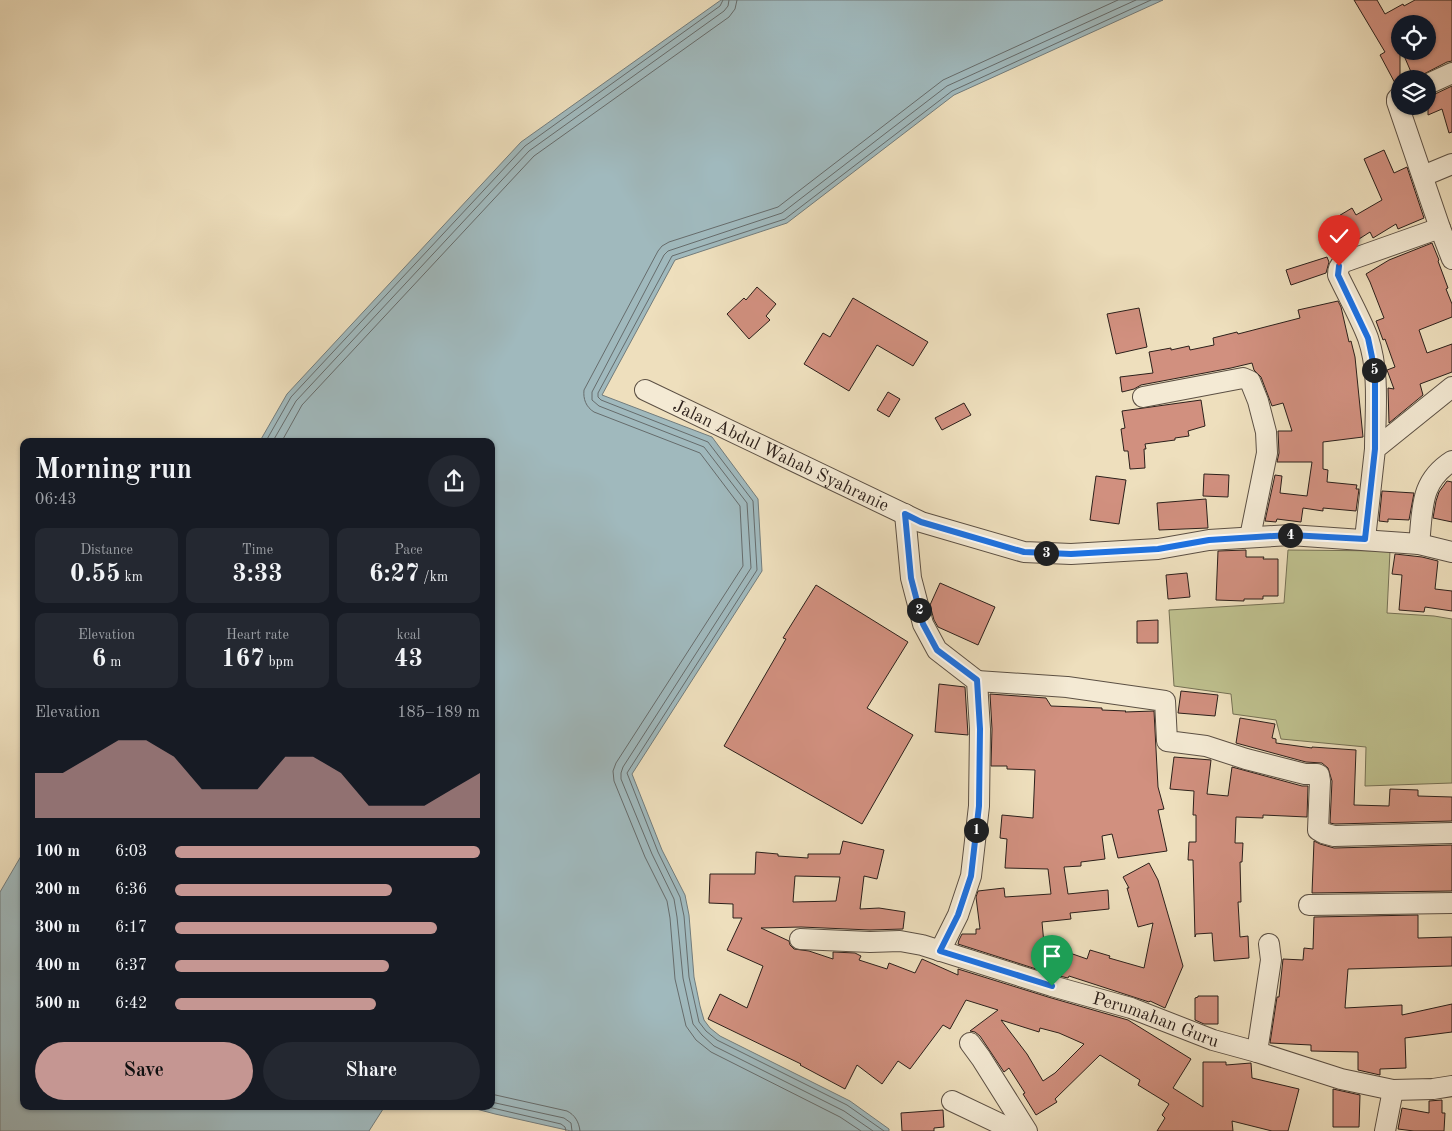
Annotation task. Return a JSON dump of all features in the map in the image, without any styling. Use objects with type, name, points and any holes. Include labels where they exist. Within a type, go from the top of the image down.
[{"type":"street","points":[[1436,80],[1452,73]]},
{"type":"street","points":[[1402,115],[1452,260]]},
{"type":"street","points":[[1423,176],[1452,164]]},
{"type":"street","points":[[1365,539],[1375,449],[1375,381],[1368,338],[1338,275],[1338,270],[1339,266],[1344,262],[1440,228]]},
{"type":"street","points":[[1143,397],[1244,378],[1250,381],[1258,401],[1266,432],[1267,453],[1250,538]]},
{"type":"street","points":[[1375,449],[1452,387]]},
{"type":"street","name":"Jalan Abdul Wahab Syahranie","points":[[645,390],[921,522],[1024,552],[1071,554],[1148,549],[1209,540],[1290,535],[1419,544],[1452,552]]},
{"type":"street","points":[[1419,544],[1424,494],[1429,484],[1443,467],[1452,461]]},
{"type":"street","points":[[905,514],[911,578],[923,624],[937,650],[977,680],[1067,687],[1165,701],[1167,741],[1206,746],[1246,759],[1305,774],[1317,774],[1320,781],[1318,830],[1323,833],[1334,836],[1452,833]]},
{"type":"street","points":[[940,951],[958,915],[971,876],[979,806],[980,729],[977,680]]},
{"type":"street","points":[[1309,905],[1452,903]]},
{"type":"street","name":"Perumahan Guru","points":[[800,938],[870,942],[900,941],[922,944],[1052,986],[1131,1008],[1213,1040],[1341,1079],[1393,1090],[1433,1089],[1452,1086]]},
{"type":"street","points":[[1257,1052],[1270,960],[1269,944]]},
{"type":"street","points":[[970,1044],[986,1065],[1027,1131]]},
{"type":"street","points":[[1385,1131],[1393,1090]]},
{"type":"street","points":[[952,1102],[1015,1131]]},
{"type":"green space","points":[[1288,550],[1390,551],[1387,613],[1452,619],[1452,783],[1365,786],[1366,747],[1281,739],[1276,720],[1233,714],[1231,694],[1174,686],[1169,610],[1284,603]]},
{"type":"water","points":[[721,0],[1163,0],[954,95],[787,223],[675,260],[602,395],[712,437],[758,499],[762,571],[632,774],[662,850],[685,895],[689,915],[694,977],[704,1020],[720,1036],[850,1101],[889,1129],[889,1131],[571,1131],[480,1110],[495,1110],[495,438],[262,438],[287,394],[521,142]]},
{"type":"water","points":[[20,858],[20,1110],[382,1110],[369,1131],[0,1131],[0,892]]},
{"type":"building","points":[[1354,0],[1377,0],[1385,14],[1415,0],[1452,0],[1452,61],[1431,70],[1410,70],[1406,60],[1436,60],[1436,15],[1391,15],[1391,60],[1400,60],[1400,70],[1391,70],[1391,76],[1380,55],[1385,52]]},
{"type":"building","points":[[1452,86],[1452,132],[1449,133],[1442,109],[1436,112],[1436,94]]},
{"type":"building","points":[[1384,150],[1394,173],[1407,167],[1424,218],[1398,229],[1396,224],[1373,238],[1370,232],[1348,246],[1332,220],[1352,208],[1356,215],[1382,200],[1364,159]]},
{"type":"building","points":[[1432,243],[1448,288],[1446,289],[1452,304],[1452,317],[1419,330],[1427,353],[1452,344],[1452,372],[1420,384],[1423,395],[1389,423],[1388,388],[1394,389],[1387,370],[1395,367],[1376,321],[1384,318],[1366,274],[1389,260]]},
{"type":"building","points":[[1327,257],[1329,262],[1326,273],[1291,285],[1286,270]]},
{"type":"building","points":[[757,287],[776,304],[766,316],[770,320],[749,339],[727,314],[744,298],[746,300]]},
{"type":"building","points":[[853,298],[928,342],[913,366],[877,345],[849,391],[804,364],[823,333],[830,337]]},
{"type":"building","points":[[1338,301],[1355,357],[1363,437],[1323,442],[1323,469],[1328,470],[1327,482],[1357,485],[1356,489],[1359,489],[1356,511],[1323,508],[1323,511],[1303,508],[1301,522],[1277,519],[1276,522],[1265,521],[1275,475],[1282,476],[1280,493],[1307,496],[1312,462],[1277,462],[1279,453],[1278,431],[1292,431],[1283,403],[1272,406],[1261,377],[1254,370],[1252,363],[1141,385],[1122,392],[1120,377],[1153,373],[1149,352],[1189,346],[1190,350],[1214,345],[1213,338],[1237,332],[1238,334],[1300,318],[1298,310]]},
{"type":"building","points":[[1139,308],[1147,347],[1116,354],[1107,314]]},
{"type":"building","points":[[888,392],[900,399],[889,417],[877,410]]},
{"type":"building","points":[[1201,400],[1205,426],[1188,431],[1189,436],[1145,444],[1145,468],[1130,469],[1128,451],[1124,451],[1121,429],[1125,428],[1122,411]]},
{"type":"building","points":[[964,403],[971,415],[942,430],[935,418]]},
{"type":"building","points":[[1204,474],[1229,475],[1228,497],[1203,496]]},
{"type":"building","points":[[1096,476],[1126,480],[1119,524],[1090,520]]},
{"type":"building","points":[[1447,481],[1452,482],[1452,522],[1433,518],[1439,492]]},
{"type":"building","points":[[1382,491],[1414,493],[1409,520],[1388,519],[1388,522],[1379,521]]},
{"type":"building","points":[[1206,499],[1208,528],[1159,530],[1157,503]]},
{"type":"building","points":[[1246,550],[1246,557],[1278,559],[1278,596],[1263,596],[1263,599],[1244,599],[1244,601],[1216,600],[1218,551]]},
{"type":"building","points":[[1395,554],[1438,561],[1435,589],[1452,591],[1452,611],[1425,607],[1424,612],[1399,610],[1402,575],[1392,574]]},
{"type":"building","points":[[1187,573],[1190,597],[1168,599],[1166,575]]},
{"type":"building","points":[[940,583],[995,607],[978,645],[938,627],[930,605]]},
{"type":"building","points":[[816,585],[908,642],[867,708],[913,735],[862,824],[724,746],[786,639],[783,638]]},
{"type":"building","points":[[1158,620],[1158,643],[1137,643],[1137,621]]},
{"type":"building","points":[[939,684],[965,687],[968,735],[935,732]]},
{"type":"building","points":[[1181,691],[1218,695],[1215,716],[1178,713]]},
{"type":"building","points":[[990,694],[1046,698],[1051,706],[1102,708],[1102,710],[1125,712],[1154,711],[1158,787],[1164,809],[1158,810],[1167,851],[1118,858],[1112,834],[1102,836],[1105,859],[1081,862],[1081,866],[1064,867],[1068,894],[1108,890],[1109,909],[1070,913],[1071,919],[1042,922],[1044,944],[1087,959],[1090,950],[1110,956],[1109,958],[1144,968],[1153,923],[1138,927],[1127,888],[1129,888],[1123,877],[1149,863],[1158,880],[1183,966],[1165,1008],[1150,1001],[1069,976],[1068,978],[1055,975],[958,944],[962,934],[976,934],[976,929],[980,929],[976,897],[978,891],[1004,888],[1005,897],[1051,894],[1048,869],[1005,868],[1007,839],[1000,838],[1002,815],[1033,818],[1035,770],[1007,769],[1007,766],[991,766],[992,729]]},
{"type":"building","points":[[1240,718],[1275,724],[1272,738],[1276,739],[1276,743],[1312,748],[1356,750],[1354,805],[1389,806],[1390,789],[1418,790],[1418,796],[1452,797],[1452,821],[1330,823],[1332,781],[1328,768],[1322,763],[1306,762],[1236,743]]},
{"type":"building","points":[[1174,757],[1211,760],[1207,794],[1228,796],[1232,767],[1308,786],[1307,817],[1263,815],[1263,818],[1236,817],[1235,843],[1243,843],[1242,862],[1240,862],[1241,902],[1238,902],[1240,937],[1248,936],[1249,958],[1214,961],[1212,933],[1196,934],[1195,937],[1193,860],[1188,860],[1189,842],[1196,842],[1196,815],[1193,815],[1194,791],[1170,789]]},
{"type":"building","points":[[843,841],[884,850],[877,879],[864,876],[860,909],[879,908],[905,912],[903,929],[761,928],[789,941],[794,949],[809,951],[833,959],[833,952],[855,953],[861,956],[859,960],[887,969],[889,963],[915,973],[922,959],[958,975],[958,969],[1128,1020],[1191,1059],[1173,1088],[1203,1107],[1203,1062],[1226,1062],[1226,1065],[1251,1063],[1252,1078],[1299,1089],[1288,1131],[1272,1131],[1232,1121],[1233,1131],[1157,1131],[1165,1118],[1162,1115],[1169,1104],[1138,1085],[1140,1080],[1100,1055],[1055,1099],[1057,1102],[1036,1115],[1009,1068],[1004,1072],[980,1036],[970,1031],[998,1010],[966,1000],[950,1029],[943,1025],[910,1069],[898,1061],[882,1084],[857,1065],[845,1089],[801,1064],[708,1019],[720,994],[747,1008],[763,966],[727,950],[742,918],[733,918],[733,904],[709,903],[710,874],[755,874],[756,852],[808,858],[808,854],[840,854]],"holes":[[[795,876],[840,877],[836,901],[793,902]],[[1001,1020],[1039,1032],[1040,1028],[1059,1033],[1084,1044],[1055,1073],[1043,1081],[1027,1054]]]},
{"type":"building","points":[[1314,841],[1334,848],[1452,845],[1452,891],[1312,893]]},
{"type":"building","points":[[1418,915],[1418,938],[1452,937],[1452,966],[1348,969],[1345,1008],[1402,1005],[1402,1015],[1452,1004],[1452,1032],[1405,1038],[1406,1068],[1380,1069],[1380,1075],[1358,1070],[1358,1052],[1311,1051],[1311,1045],[1270,1043],[1277,997],[1279,997],[1283,959],[1303,960],[1304,948],[1313,949],[1314,917]]},
{"type":"building","points":[[1198,996],[1218,996],[1218,1024],[1204,1024],[1195,1020],[1195,998]]},
{"type":"building","points":[[1333,1089],[1360,1095],[1359,1127],[1333,1127]]},
{"type":"building","points":[[1442,1100],[1442,1113],[1445,1113],[1444,1131],[1398,1129],[1402,1108],[1429,1113],[1429,1101]]},
{"type":"building","points":[[943,1110],[944,1127],[934,1128],[934,1131],[902,1131],[901,1113]]},
{"type":"route","points":[[1052,986],[940,951],[958,915],[971,876],[979,806],[980,729],[977,680],[937,650],[923,624],[911,578],[905,514],[921,522],[1024,552],[1071,554],[1158,549],[1209,540],[1290,535],[1365,539],[1375,449],[1375,381],[1368,338],[1338,275],[1339,266]]}]
